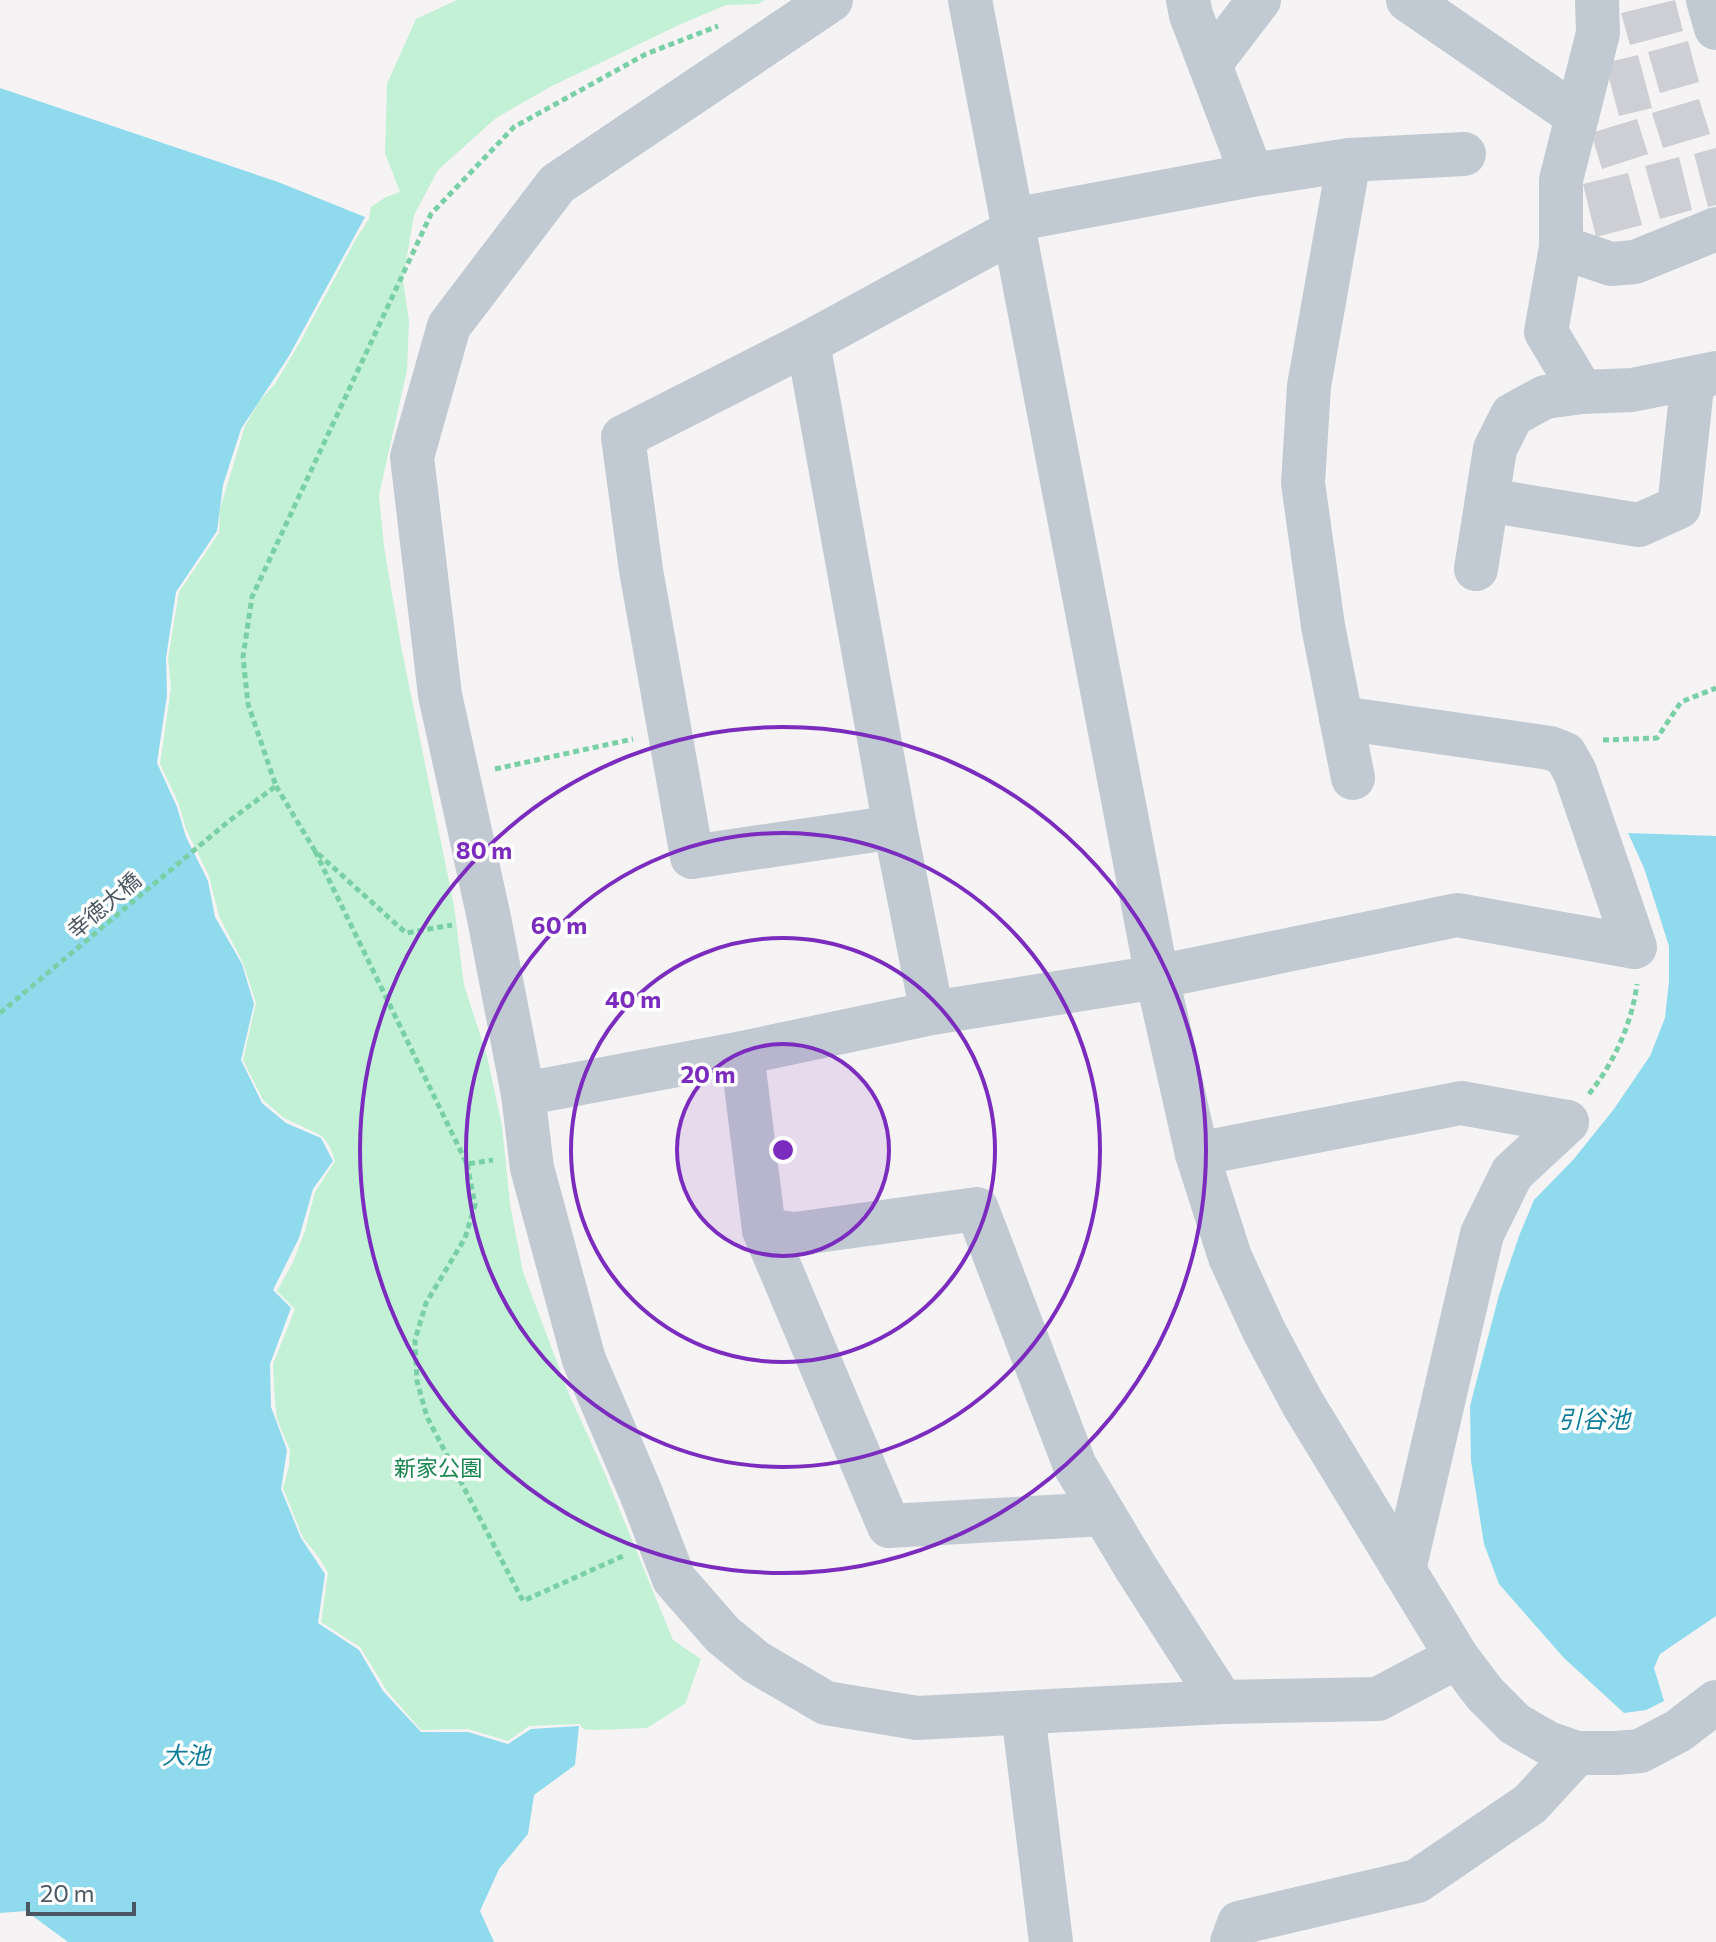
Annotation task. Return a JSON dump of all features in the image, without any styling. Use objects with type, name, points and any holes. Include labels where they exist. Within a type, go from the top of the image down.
[{"type":"street","points":[[831,0],[557,184],[449,326],[412,457],[440,695],[489,918],[523,1094],[532,1168],[584,1360],[674,1579],[723,1635],[756,1662],[826,1703],[917,1718],[1222,1702],[1378,1699],[1457,1657]]},
{"type":"street","points":[[970,0],[1157,977],[1197,1154],[1230,1257],[1264,1331],[1303,1404],[1457,1657],[1485,1694],[1515,1724],[1548,1743],[1577,1753],[1640,1751],[1678,1731],[1716,1702]]},
{"type":"street","points":[[1188,0],[1252,175]]},
{"type":"street","points":[[1210,64],[1259,0]]},
{"type":"street","points":[[1408,0],[1577,116]]},
{"type":"street","points":[[1582,392],[1546,332],[1561,247],[1561,180],[1598,33],[1597,0]]},
{"type":"street","points":[[1708,0],[1716,28]]},
{"type":"street","points":[[895,827],[692,857],[641,570],[623,437],[808,343],[1014,225],[1252,175],[1349,160],[1464,154]]},
{"type":"street","points":[[1349,160],[1309,386],[1303,483],[1323,626],[1353,778]]},
{"type":"street","points":[[1561,247],[1611,264],[1635,262],[1716,229]]},
{"type":"street","points":[[808,343],[895,827],[932,1013]]},
{"type":"street","points":[[1476,569],[1495,449],[1512,415],[1545,397],[1632,390],[1704,376],[1679,507],[1639,525],[1487,500]]},
{"type":"street","points":[[523,1094],[932,1013],[1157,977],[1457,915],[1635,947],[1575,772],[1565,754],[1550,748],[1341,718]]},
{"type":"street","points":[[742,1053],[764,1230],[889,1526],[1103,1514]]},
{"type":"street","points":[[1197,1154],[1461,1103],[1567,1122]]},
{"type":"street","points":[[1404,1570],[1482,1234],[1512,1173],[1567,1122]]},
{"type":"street","points":[[764,1230],[795,1234],[977,1209],[1075,1466],[1222,1702]]},
{"type":"street","points":[[1023,1713],[1051,1942]]},
{"type":"street","points":[[1232,1942],[1239,1923],[1417,1881],[1530,1804],[1577,1753]]},
{"type":"path","points":[[1565,754],[1590,740],[1657,738],[1681,702],[1716,688]]},
{"type":"path","points":[[459,777],[670,731]]},
{"type":"path","points":[[276,785],[315,851],[467,1164],[475,1205],[472,1216],[465,1238],[426,1303],[415,1340],[417,1381],[427,1417],[523,1601],[659,1540]]},
{"type":"path","name":"幸徳大橋","points":[[0,1013],[229,821]]},
{"type":"path","points":[[315,851],[406,933],[489,918]]},
{"type":"path","points":[[1567,1122],[1602,1078],[1623,1037],[1635,999],[1639,968],[1635,947]]},
{"type":"path","points":[[467,1164],[531,1154]]},
{"type":"green space","name":"新家公園","points":[[457,0],[765,0],[758,4],[726,5],[681,24],[550,87],[496,118],[438,170],[414,215],[403,280],[409,321],[407,370],[379,495],[384,547],[454,906],[464,985],[487,1056],[502,1126],[510,1204],[523,1272],[569,1394],[673,1640],[701,1659],[685,1704],[647,1728],[596,1730],[584,1729],[579,1724],[529,1726],[508,1741],[468,1729],[421,1730],[387,1691],[360,1647],[321,1622],[328,1573],[303,1538],[283,1488],[290,1450],[277,1419],[273,1364],[295,1309],[277,1291],[305,1231],[315,1192],[335,1161],[322,1136],[284,1118],[263,1100],[243,1060],[256,1003],[243,963],[219,916],[209,876],[160,764],[171,688],[168,658],[179,592],[219,533],[220,509],[245,426],[300,342],[369,219],[371,207],[400,192],[385,153],[387,84],[416,19]]},
{"type":"water","name":"大池","points":[[0,88],[278,182],[365,217],[289,356],[241,429],[223,485],[217,531],[176,592],[166,658],[167,695],[157,763],[177,807],[186,837],[208,881],[215,917],[242,964],[254,1004],[241,1060],[262,1103],[286,1123],[321,1138],[333,1161],[313,1189],[299,1238],[273,1290],[291,1308],[270,1364],[271,1407],[287,1450],[281,1489],[301,1538],[325,1574],[318,1623],[359,1650],[383,1691],[421,1732],[468,1732],[508,1744],[531,1729],[579,1726],[575,1765],[534,1795],[528,1834],[499,1869],[480,1911],[494,1942],[68,1942],[26,1911],[0,1913]]},
{"type":"water","name":"引谷池","points":[[1628,833],[1716,836],[1716,1616],[1660,1654],[1654,1668],[1664,1701],[1646,1710],[1624,1713],[1564,1658],[1499,1584],[1484,1544],[1471,1461],[1470,1406],[1499,1295],[1534,1200],[1573,1160],[1614,1109],[1650,1056],[1665,1018],[1669,946],[1644,868]]},
{"type":"building","points":[[1675,0],[1683,31],[1630,45],[1621,13]]},
{"type":"building","points":[[1688,41],[1699,82],[1660,93],[1648,52]]},
{"type":"building","points":[[1638,55],[1652,108],[1619,116],[1605,63]]},
{"type":"building","points":[[1699,99],[1710,134],[1663,148],[1652,113]]},
{"type":"building","points":[[1637,119],[1648,154],[1602,169],[1591,133]]},
{"type":"building","points":[[1716,148],[1716,205],[1708,207],[1694,154]]},
{"type":"building","points":[[1679,157],[1692,210],[1660,219],[1645,166]]},
{"type":"building","points":[[1628,173],[1642,225],[1596,237],[1583,184]]}]
